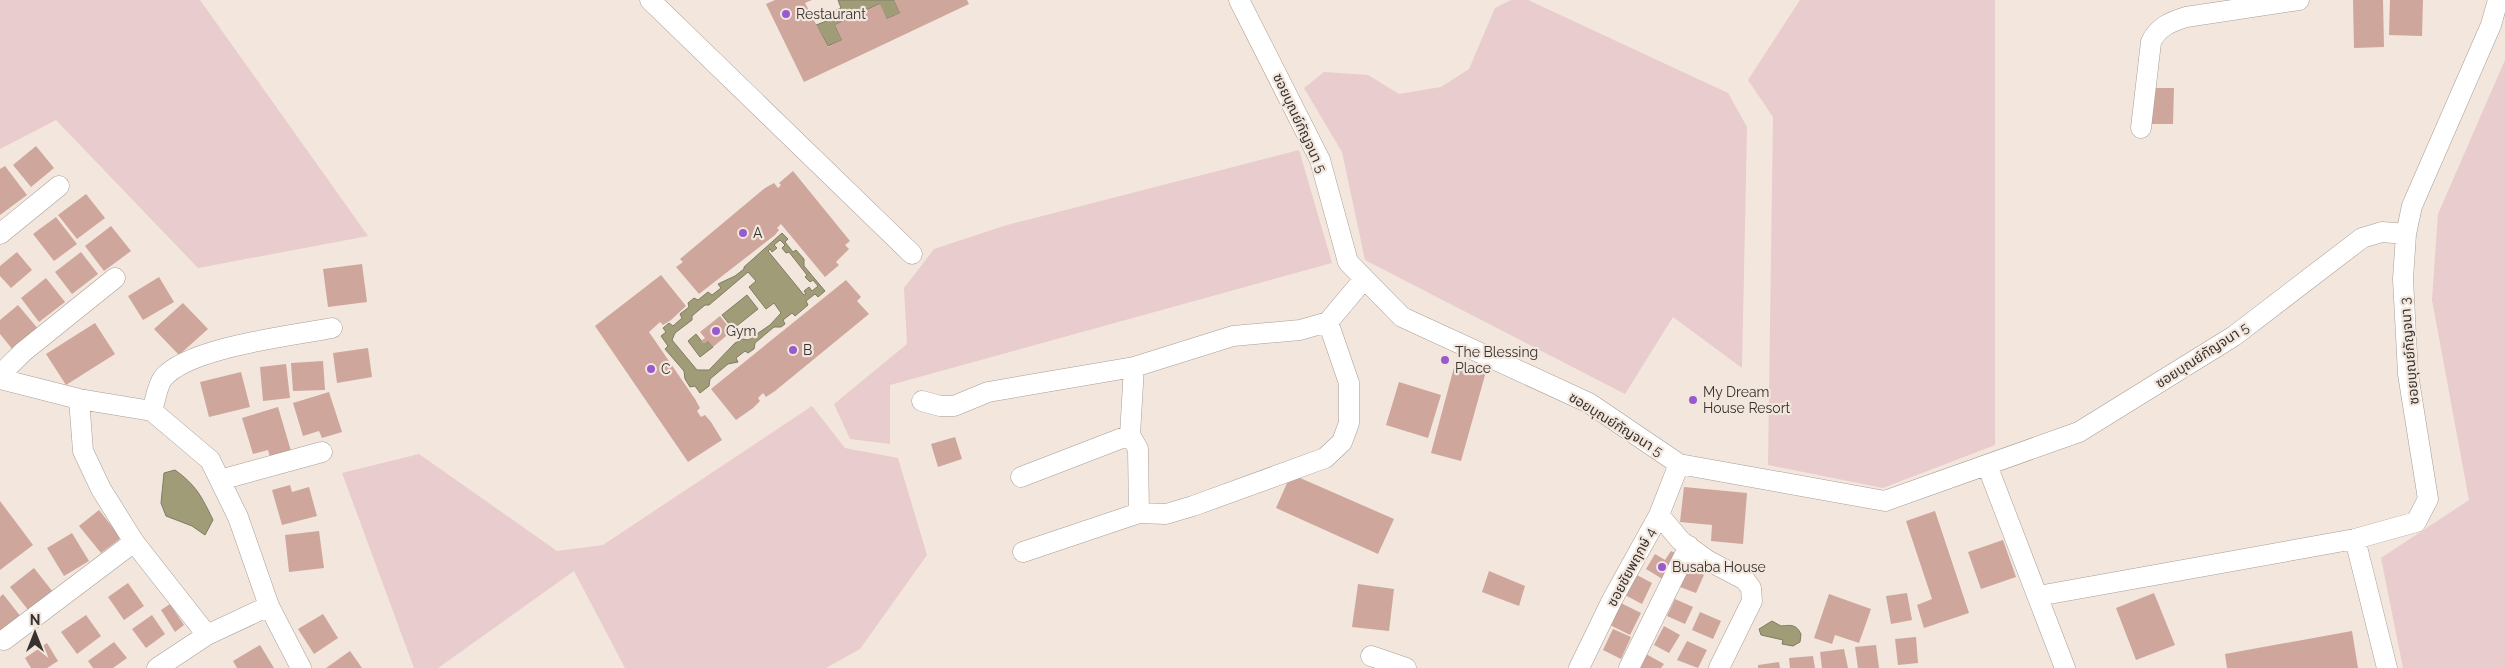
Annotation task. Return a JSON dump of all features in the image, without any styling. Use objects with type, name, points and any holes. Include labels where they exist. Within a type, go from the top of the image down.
[{"type":"street","points":[[650,0],[912,254]]},
{"type":"street","name":"ซอยบุณย์กัญจนา 5","points":[[1239,0],[1320,160],[1348,262],[1364,279],[1402,317],[1589,403],[1679,464],[1885,501],[2087,428],[2234,336],[2362,238],[2382,232],[2406,234]]},
{"type":"street","points":[[2141,128],[2151,42],[2155,34],[2162,28],[2170,22],[2186,17],[2299,0]]},
{"type":"street","name":"ซอยบุณย์กัญจนา 3","points":[[2038,596],[2355,539],[2416,522],[2428,499],[2408,374],[2402,279],[2406,234],[2412,206],[2498,26],[2498,0]]},
{"type":"street","points":[[0,234],[59,186]]},
{"type":"street","points":[[115,278],[23,352],[0,377],[80,399],[152,411],[210,460],[238,517],[269,606],[301,668]]},
{"type":"street","points":[[922,401],[940,406],[954,406],[988,392],[1134,367],[1233,336],[1300,330],[1328,322],[1364,279]]},
{"type":"street","points":[[1023,552],[1139,514],[1166,514],[1325,458],[1342,442],[1349,423],[1349,383],[1328,322]]},
{"type":"street","points":[[152,411],[163,379],[186,361],[208,352],[332,328]]},
{"type":"street","points":[[1134,367],[1130,435],[1138,448],[1139,514]]},
{"type":"street","points":[[80,399],[83,451],[101,489],[134,542],[207,634]]},
{"type":"street","points":[[1021,478],[1130,435]]},
{"type":"street","points":[[220,480],[322,452]]},
{"type":"street","name":"ซอยชัยพฤกษ์ 4","points":[[1579,668],[1612,600],[1658,515],[1679,464]]},
{"type":"street","points":[[1987,465],[2065,668]]},
{"type":"street","points":[[1658,515],[1689,546],[1707,560],[1745,580],[1751,588],[1752,601],[1719,668]]},
{"type":"street","points":[[2355,539],[2387,668]]},
{"type":"street","points":[[4,640],[134,542]]},
{"type":"street","points":[[1628,668],[1689,546]]},
{"type":"street","points":[[157,668],[207,634],[269,606]]},
{"type":"street","points":[[1371,656],[1406,668]]},
{"type":"shaded area","points":[[0,0],[200,0],[368,236],[198,268],[56,120],[0,149]]},
{"type":"shaded area","points":[[838,0],[894,0],[900,13],[887,19],[879,4],[835,25],[842,40],[828,46],[816,25],[832,19],[830,13],[841,8]]},
{"type":"shaded area","points":[[1511,0],[1528,0],[1728,93],[1747,127],[1742,368],[1673,317],[1625,394],[1365,260],[1342,152],[1304,88],[1324,72],[1368,75],[1399,94],[1441,87],[1469,69],[1495,8]]},
{"type":"shaded area","points":[[1800,0],[1995,0],[1995,445],[1883,488],[1768,465],[1773,117],[1748,80]]},
{"type":"shaded area","points":[[2505,60],[2505,668],[2403,668],[2381,558],[2469,500],[2432,300],[2438,214]]},
{"type":"shaded area","points":[[1299,150],[1332,263],[890,385],[890,444],[850,439],[834,404],[907,344],[904,288],[934,249],[1007,225]]},
{"type":"shaded area","points":[[782,233],[788,239],[785,242],[793,252],[796,250],[804,259],[804,266],[825,291],[818,297],[815,294],[806,301],[808,305],[795,316],[792,313],[783,320],[785,324],[781,327],[774,327],[755,343],[754,349],[748,353],[745,351],[736,358],[738,362],[728,364],[710,379],[709,386],[700,393],[695,386],[690,387],[685,379],[684,371],[665,349],[668,346],[661,336],[666,332],[663,328],[669,323],[673,326],[682,318],[680,314],[689,307],[688,303],[694,298],[698,300],[708,292],[712,295],[721,288],[718,284],[735,276]],"holes":[[[780,240],[785,245],[782,248],[786,253],[789,252],[807,275],[805,277],[810,282],[813,280],[818,286],[812,291],[809,287],[804,291],[806,294],[804,295],[768,251],[770,249],[772,252],[777,248],[774,245]],[[748,272],[756,281],[749,287],[766,309],[774,303],[781,313],[770,325],[748,340],[743,339],[735,343],[709,370],[697,370],[672,340],[675,333],[692,320],[692,316],[705,305],[709,305]]]},
{"type":"shaded area","points":[[747,295],[758,309],[733,329],[722,315]]},
{"type":"shaded area","points":[[696,334],[704,344],[708,341],[713,347],[700,357],[688,341]]},
{"type":"shaded area","points":[[812,406],[845,448],[898,458],[927,555],[860,649],[826,668],[625,668],[574,571],[438,668],[414,668],[342,473],[419,454],[557,551],[603,545]]},
{"type":"shaded area","points":[[175,470],[198,492],[213,520],[205,535],[192,526],[166,516],[161,503],[164,473]]},
{"type":"shaded area","points":[[1772,621],[1781,626],[1790,625],[1795,627],[1801,634],[1800,642],[1793,646],[1782,644],[1783,640],[1761,635],[1759,629]]},
{"type":"building","points":[[775,0],[812,0],[805,3],[828,47],[842,40],[835,25],[880,4],[887,19],[900,13],[894,0],[967,0],[969,4],[804,82],[766,4]]},
{"type":"building","points":[[2353,0],[2383,0],[2384,47],[2354,48]]},
{"type":"building","points":[[2390,0],[2423,0],[2422,36],[2389,35]]},
{"type":"building","points":[[2151,88],[2174,88],[2173,124],[2150,124]]},
{"type":"building","points":[[36,146],[54,168],[31,187],[13,165]]},
{"type":"building","points":[[5,166],[27,195],[0,215],[0,169]]},
{"type":"building","name":"A","points":[[793,171],[850,241],[845,245],[849,249],[836,262],[839,265],[825,277],[781,224],[777,228],[779,230],[775,235],[699,294],[676,267],[683,262],[680,259],[765,188],[774,183],[778,188],[781,185],[779,183]]},
{"type":"building","points":[[86,194],[105,218],[77,239],[58,215]]},
{"type":"building","points":[[56,217],[77,244],[54,261],[33,234]]},
{"type":"building","points":[[111,226],[131,251],[104,271],[85,246]]},
{"type":"building","points":[[17,252],[32,270],[11,288],[0,276],[0,266]]},
{"type":"building","points":[[81,252],[98,274],[72,294],[55,272]]},
{"type":"building","points":[[362,264],[367,302],[328,307],[323,269]]},
{"type":"building","name":"C","points":[[661,275],[686,306],[671,320],[663,325],[660,322],[649,332],[695,399],[700,408],[697,411],[701,417],[705,415],[722,440],[688,462],[595,326]]},
{"type":"building","points":[[159,277],[174,302],[143,320],[128,296]]},
{"type":"building","points":[[46,278],[65,302],[39,322],[21,298]]},
{"type":"building","name":"B","points":[[846,280],[861,297],[857,301],[869,314],[775,391],[766,397],[763,393],[758,398],[760,401],[753,408],[736,420],[711,389]]},
{"type":"building","points":[[183,303],[208,329],[179,355],[154,329]]},
{"type":"building","points":[[18,305],[39,330],[13,350],[0,334],[0,320]]},
{"type":"building","name":"Gym","points":[[720,316],[732,331],[713,347],[708,341],[704,344],[701,341],[705,338],[700,332]]},
{"type":"building","points":[[95,323],[115,354],[66,385],[46,354]]},
{"type":"building","points":[[368,348],[372,377],[337,383],[333,353]]},
{"type":"building","points":[[1456,360],[1487,368],[1461,461],[1431,453]]},
{"type":"building","points":[[323,361],[325,390],[293,391],[291,363]]},
{"type":"building","points":[[286,364],[290,398],[263,401],[260,367]]},
{"type":"building","points":[[241,372],[250,407],[209,417],[200,382]]},
{"type":"building","points":[[1399,382],[1441,395],[1428,438],[1386,425]]},
{"type":"building","points":[[329,392],[342,432],[322,438],[319,431],[303,436],[293,403]]},
{"type":"building","points":[[278,407],[291,451],[270,457],[268,450],[253,454],[242,418]]},
{"type":"building","points":[[955,437],[962,459],[938,467],[931,444]]},
{"type":"building","points":[[1291,474],[1394,519],[1378,554],[1276,508]]},
{"type":"building","points":[[290,485],[292,492],[309,487],[317,516],[282,525],[272,490]]},
{"type":"building","points":[[1684,487],[1747,493],[1743,544],[1711,541],[1712,525],[1680,522]]},
{"type":"building","points":[[0,501],[33,545],[0,570]]},
{"type":"building","points":[[99,510],[121,538],[101,553],[79,526]]},
{"type":"building","points":[[1935,511],[1969,613],[1924,628],[1917,605],[1932,599],[1906,521]]},
{"type":"building","points":[[319,531],[324,568],[289,572],[285,535]]},
{"type":"building","points":[[72,533],[89,561],[64,576],[47,548]]},
{"type":"building","points":[[2003,540],[2016,577],[1981,589],[1968,552]]},
{"type":"building","points":[[1671,551],[1679,555],[1664,580],[1646,569],[1655,554],[1665,560]]},
{"type":"building","points":[[34,568],[53,592],[29,611],[10,587]]},
{"type":"building","points":[[1688,568],[1704,575],[1696,593],[1680,587]]},
{"type":"building","points":[[1489,571],[1525,586],[1519,606],[1482,592]]},
{"type":"building","points":[[1635,574],[1652,583],[1642,604],[1625,595]]},
{"type":"building","points":[[128,583],[144,606],[124,620],[108,597]]},
{"type":"building","points":[[1358,584],[1394,589],[1389,631],[1352,627]]},
{"type":"building","points":[[1907,593],[1912,620],[1891,624],[1886,596]]},
{"type":"building","points":[[2154,593],[2175,645],[2136,660],[2116,608]]},
{"type":"building","points":[[3,594],[21,617],[0,634],[0,597]]},
{"type":"building","points":[[1829,594],[1871,609],[1859,643],[1835,635],[1832,644],[1814,638]]},
{"type":"building","points":[[1675,599],[1693,607],[1685,624],[1667,616]]},
{"type":"building","points":[[1617,601],[1641,613],[1630,635],[1606,623]]},
{"type":"building","points":[[170,604],[184,625],[175,632],[161,610]]},
{"type":"building","points":[[1700,612],[1721,621],[1713,639],[1692,630]]},
{"type":"building","points":[[323,614],[338,638],[314,654],[298,629]]},
{"type":"building","points":[[86,615],[101,636],[77,654],[61,632]]},
{"type":"building","points":[[152,615],[165,634],[146,648],[132,629]]},
{"type":"building","points":[[1664,626],[1680,635],[1669,653],[1654,645]]},
{"type":"building","points":[[1613,629],[1631,637],[1621,659],[1603,650]]},
{"type":"building","points":[[2352,631],[2358,668],[2227,668],[2225,654]]},
{"type":"building","points":[[1916,637],[1918,663],[1898,665],[1895,639]]},
{"type":"building","points":[[1687,641],[1707,650],[1698,668],[1677,660]]},
{"type":"building","points":[[114,642],[127,658],[113,668],[93,668],[88,661]]},
{"type":"building","points":[[47,643],[58,661],[47,668],[31,668],[25,658]]},
{"type":"building","points":[[260,645],[274,668],[237,668],[233,661]]},
{"type":"building","points":[[1876,645],[1879,668],[1858,668],[1855,647]]},
{"type":"building","points":[[1844,649],[1848,668],[1822,668],[1820,652]]},
{"type":"building","points":[[350,651],[362,668],[326,668]]},
{"type":"building","points":[[1646,654],[1664,664],[1661,668],[1638,668]]},
{"type":"building","points":[[1813,656],[1815,668],[1790,668],[1789,658]]},
{"type":"building","points":[[1779,662],[1780,668],[1758,668],[1758,665]]},
{"type":"place","name":"Restaurant","points":[[786,14]]},
{"type":"place","name":"A","points":[[743,233]]},
{"type":"place","name":"Gym","points":[[716,331]]},
{"type":"place","name":"B","points":[[793,350]]},
{"type":"place","name":"The Blessing Place","points":[[1445,360]]},
{"type":"place","name":"C","points":[[651,369]]},
{"type":"place","name":"My Dream House Resort","points":[[1693,400]]},
{"type":"place","name":"Busaba House","points":[[1662,567]]}]
